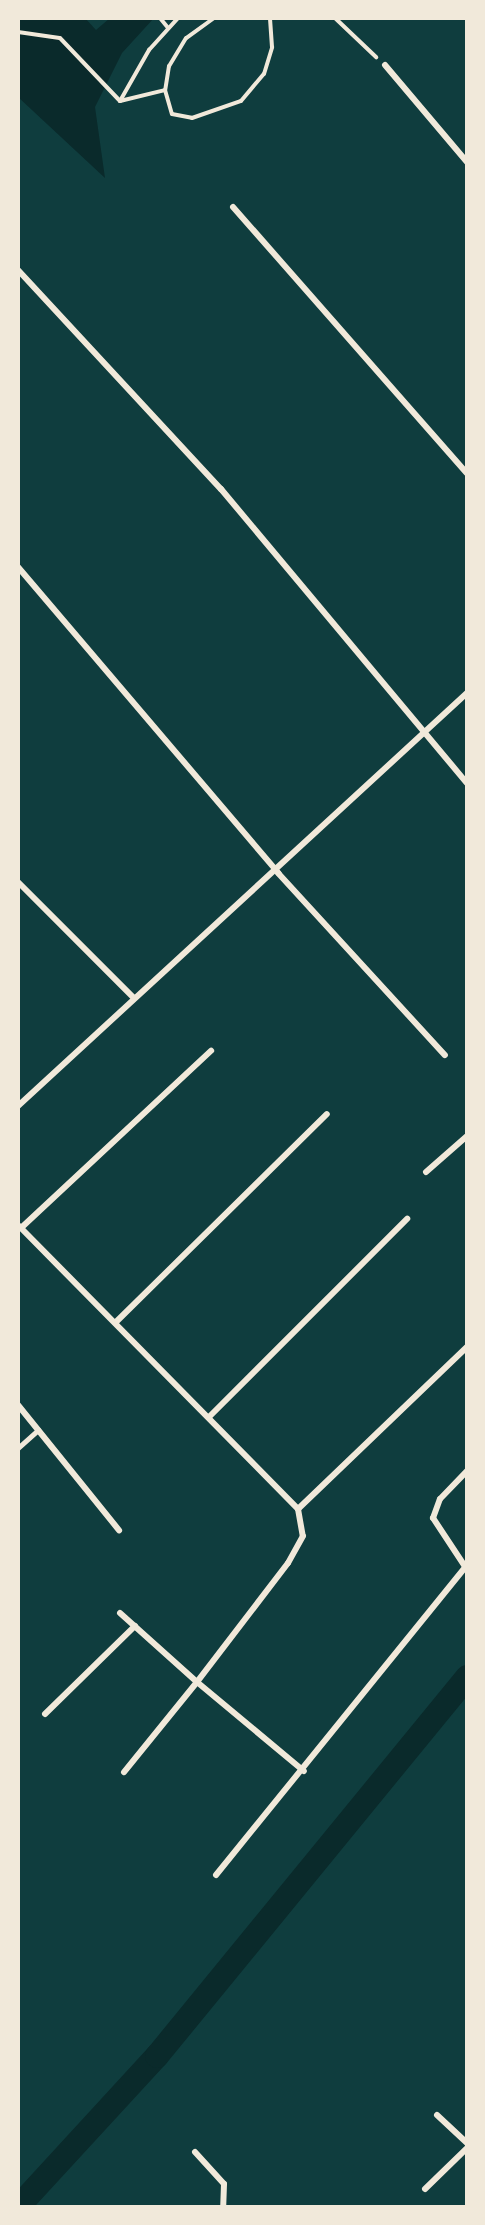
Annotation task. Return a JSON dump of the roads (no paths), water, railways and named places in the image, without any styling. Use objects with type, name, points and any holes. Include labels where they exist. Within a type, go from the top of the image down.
[{"type":"street","points":[[385,65],[467,162]]},
{"type":"street","points":[[233,207],[467,473]]},
{"type":"street","points":[[18,270],[221,489],[467,783]]},
{"type":"street","points":[[18,567],[278,873],[445,1055]]},
{"type":"street","points":[[18,1106],[133,997],[278,873],[467,693]]},
{"type":"street","points":[[18,882],[133,997]]},
{"type":"street","points":[[124,1772],[197,1682],[288,1563],[303,1536],[298,1509],[210,1416],[19,1227],[211,1051]]},
{"type":"street","points":[[116,1322],[327,1114]]},
{"type":"street","points":[[426,1172],[467,1136]]},
{"type":"street","points":[[210,1416],[407,1219]]},
{"type":"street","points":[[298,1509],[467,1347]]},
{"type":"street","points":[[18,1405],[119,1530]]},
{"type":"street","points":[[216,1875],[304,1771],[466,1568],[433,1518],[440,1499],[467,1471]]},
{"type":"street","points":[[120,1613],[197,1682],[304,1771]]},
{"type":"street","points":[[45,1714],[135,1626]]},
{"type":"street","points":[[437,2115],[467,2143]]},
{"type":"street","points":[[425,2189],[467,2148]]},
{"type":"street","points":[[195,2152],[224,2184],[223,2207]]},
{"type":"lane","points":[[18,1448],[38,1430]]},
{"type":"water","points":[[18,18],[85,18],[96,30],[110,18],[154,18],[122,53],[95,107],[105,178],[18,97]]},
{"type":"waterway","points":[[18,2207],[157,2056],[467,1677]]}]
